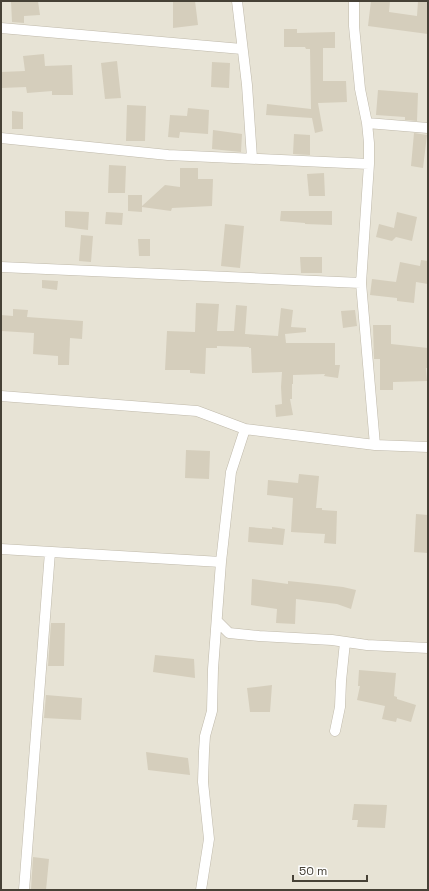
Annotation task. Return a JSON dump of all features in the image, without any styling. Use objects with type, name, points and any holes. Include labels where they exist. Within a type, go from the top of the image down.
[{"type":"street","points":[[237,1],[247,85],[252,158]]},
{"type":"street","points":[[354,1],[354,26],[360,88],[368,123],[369,164],[360,283],[375,445]]},
{"type":"street","points":[[1,28],[242,49]]},
{"type":"street","points":[[368,123],[428,128]]},
{"type":"street","points":[[1,138],[168,155],[369,164]]},
{"type":"street","points":[[1,267],[360,283]]},
{"type":"street","points":[[1,396],[197,411],[245,429],[375,445],[428,447]]},
{"type":"street","points":[[201,890],[209,839],[202,782],[205,736],[212,711],[221,562],[231,472],[245,429]]},
{"type":"street","points":[[1,549],[221,562]]},
{"type":"street","points":[[24,890],[50,552]]},
{"type":"street","points":[[217,621],[229,633],[332,640],[367,645],[428,648]]},
{"type":"street","points":[[335,731],[340,707],[345,642]]},
{"type":"shaded area","points":[[1,1],[428,1],[428,890],[1,890]]},
{"type":"building","points":[[11,1],[38,1],[40,15],[24,16],[24,23],[12,22]]},
{"type":"building","points":[[173,1],[195,1],[198,25],[173,28]]},
{"type":"building","points":[[371,1],[390,1],[389,12],[417,16],[418,1],[428,1],[428,34],[368,26]]},
{"type":"building","points":[[284,29],[297,29],[297,33],[335,32],[335,48],[323,48],[323,81],[346,81],[347,102],[318,103],[323,131],[315,133],[312,118],[266,115],[267,104],[311,109],[310,49],[306,49],[305,47],[284,47]]},
{"type":"building","points":[[44,54],[45,66],[72,65],[73,95],[52,95],[52,91],[27,93],[26,87],[1,88],[1,72],[25,71],[23,56]]},
{"type":"building","points":[[117,61],[121,98],[105,99],[101,63]]},
{"type":"building","points":[[212,62],[230,63],[229,88],[211,87]]},
{"type":"building","points":[[378,90],[418,93],[417,121],[405,120],[405,117],[376,115]]},
{"type":"building","points":[[127,105],[146,106],[145,141],[126,141]]},
{"type":"building","points":[[188,108],[209,110],[208,134],[180,132],[179,138],[168,137],[170,115],[187,116]]},
{"type":"building","points":[[12,111],[23,112],[23,129],[12,129]]},
{"type":"building","points":[[213,130],[242,134],[241,152],[212,149]]},
{"type":"building","points":[[414,133],[427,135],[423,168],[411,166]]},
{"type":"building","points":[[294,134],[310,135],[310,155],[293,154]]},
{"type":"building","points":[[109,165],[126,166],[125,193],[108,193]]},
{"type":"building","points":[[180,168],[198,168],[198,179],[213,179],[212,206],[172,208],[171,211],[142,207],[142,212],[128,211],[128,195],[142,195],[142,206],[165,185],[180,187]]},
{"type":"building","points":[[324,173],[325,196],[309,196],[307,174]]},
{"type":"building","points":[[65,211],[89,212],[88,230],[65,227]]},
{"type":"building","points":[[281,211],[332,211],[332,225],[280,221]]},
{"type":"building","points":[[106,212],[123,213],[122,225],[105,224]]},
{"type":"building","points":[[397,212],[417,217],[412,241],[396,237],[392,241],[376,237],[379,224],[394,228]]},
{"type":"building","points":[[225,224],[244,226],[240,268],[221,266]]},
{"type":"building","points":[[81,235],[93,236],[91,262],[79,261]]},
{"type":"building","points":[[138,239],[150,239],[150,256],[139,256]]},
{"type":"building","points":[[300,257],[322,257],[322,273],[301,273]]},
{"type":"building","points":[[421,260],[428,261],[428,284],[416,282],[414,303],[397,301],[397,298],[370,295],[372,279],[396,282],[400,262],[420,266]]},
{"type":"building","points":[[42,280],[58,281],[57,290],[42,288]]},
{"type":"building","points":[[196,303],[219,304],[217,331],[234,331],[236,305],[247,306],[245,334],[278,336],[281,308],[293,310],[291,327],[306,328],[306,332],[285,334],[286,343],[335,343],[335,365],[340,365],[338,378],[324,376],[325,374],[293,375],[292,399],[290,399],[293,415],[276,417],[275,405],[282,404],[282,372],[252,373],[251,348],[249,347],[217,346],[217,348],[206,348],[205,374],[190,373],[190,370],[165,370],[167,331],[195,332]]},
{"type":"building","points":[[13,309],[28,310],[27,317],[83,321],[82,339],[70,338],[69,365],[58,365],[58,356],[33,354],[34,333],[1,331],[1,315],[13,316]]},
{"type":"building","points":[[355,310],[357,326],[343,328],[341,311]]},
{"type":"building","points":[[373,325],[391,325],[391,344],[428,348],[428,368],[426,368],[427,381],[393,382],[393,390],[380,390],[380,359],[374,359]]},
{"type":"building","points":[[186,450],[210,451],[209,479],[185,478]]},
{"type":"building","points":[[299,474],[319,476],[316,508],[337,511],[336,544],[324,543],[325,534],[291,532],[293,498],[267,495],[268,480],[298,483]]},
{"type":"building","points":[[416,514],[428,515],[428,553],[414,552]]},
{"type":"building","points":[[249,527],[272,529],[272,527],[285,529],[283,545],[248,542]]},
{"type":"building","points":[[252,579],[288,584],[288,581],[317,584],[356,590],[351,609],[337,604],[296,599],[295,624],[276,623],[277,609],[251,605]]},
{"type":"building","points":[[51,623],[65,623],[64,666],[48,666]]},
{"type":"building","points":[[155,655],[194,659],[195,678],[153,672]]},
{"type":"building","points":[[359,670],[396,673],[394,696],[397,697],[397,699],[416,705],[411,722],[397,718],[396,722],[382,719],[385,706],[357,700],[360,686],[358,686]]},
{"type":"building","points":[[272,685],[270,712],[250,712],[247,688]]},
{"type":"building","points":[[46,695],[82,698],[81,720],[44,718]]},
{"type":"building","points":[[146,752],[188,758],[190,775],[148,770]]},
{"type":"building","points":[[354,804],[387,805],[385,828],[357,827],[358,820],[352,820]]},
{"type":"building","points":[[33,857],[49,859],[46,890],[31,890]]}]
